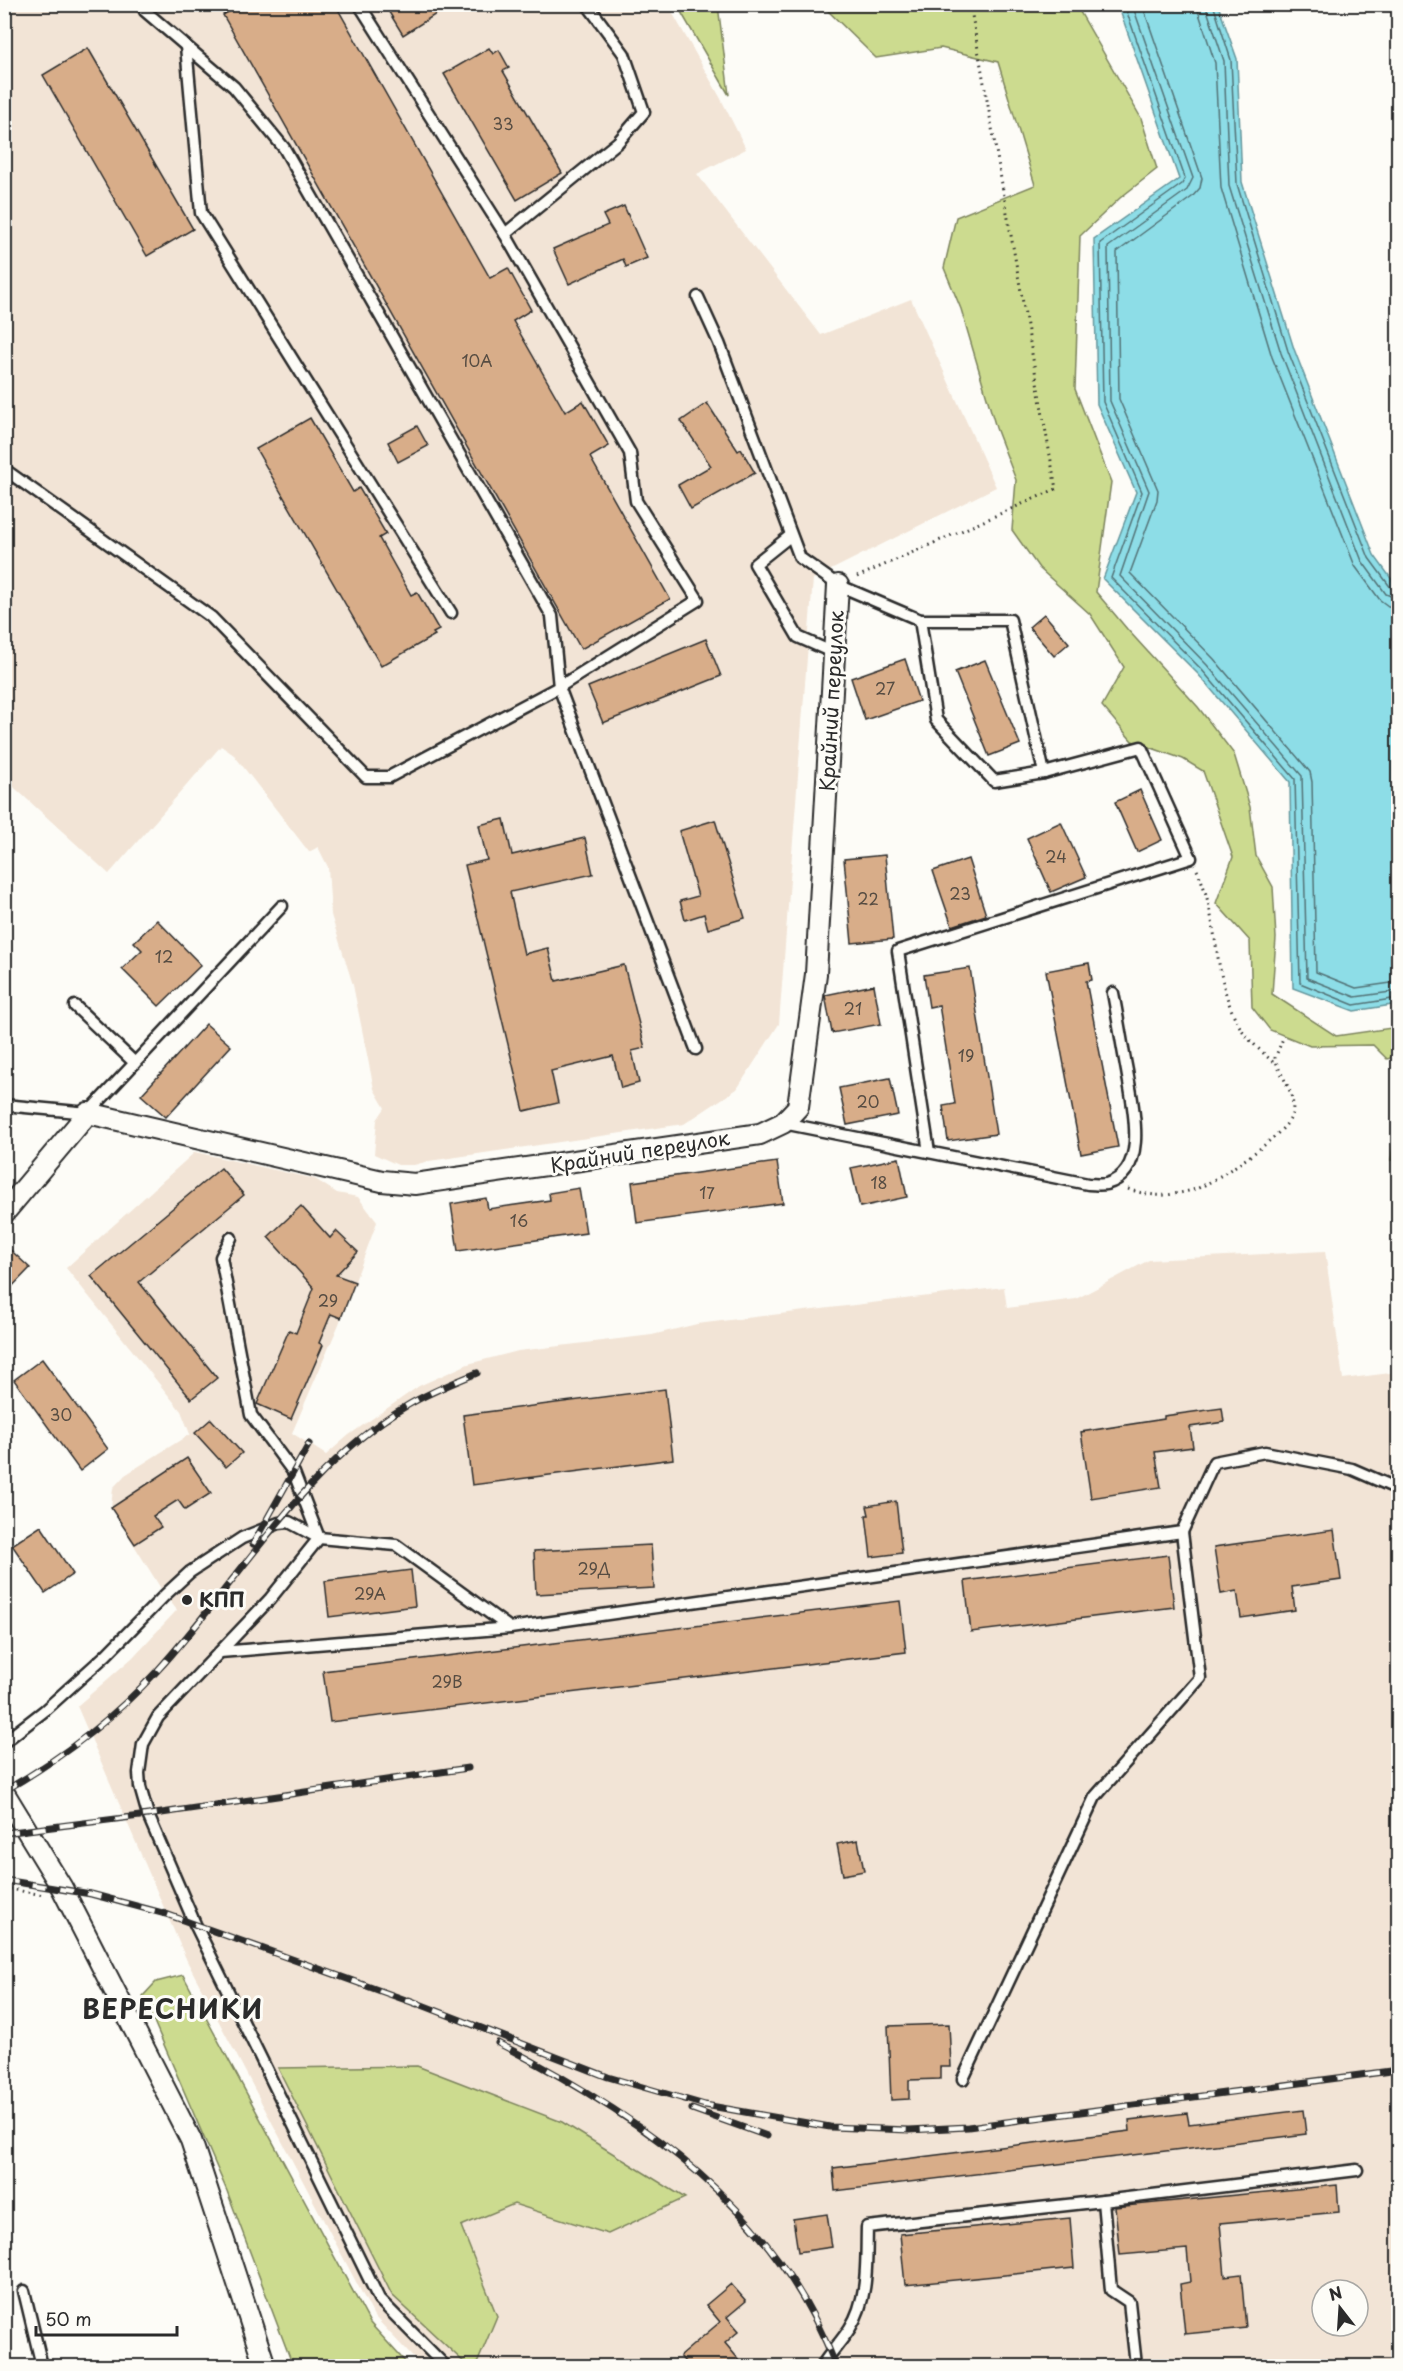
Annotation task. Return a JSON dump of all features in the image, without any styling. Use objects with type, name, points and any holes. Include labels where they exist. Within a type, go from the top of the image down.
[{"type":"street","name":"Крайний переулок","points":[[88,1113],[382,1181],[415,1184],[760,1134],[783,1123],[798,1107],[816,974],[838,585]]},
{"type":"street","points":[[4,1213],[88,1113]]},
{"type":"street","points":[[4,1793],[62,1888],[191,2140],[266,2367]]},
{"type":"lane","points":[[142,4],[145,10],[234,87],[284,148],[552,616],[559,687],[696,1049]]},
{"type":"lane","points":[[4,469],[211,617],[366,777],[389,777],[559,687],[698,600],[636,501],[630,453],[506,234],[359,4]]},
{"type":"lane","points":[[506,234],[618,142],[644,112],[624,54],[587,4]]},
{"type":"lane","points":[[186,45],[201,213],[451,613]]},
{"type":"lane","points":[[698,297],[719,343],[800,558],[838,585],[920,620],[1010,620],[1044,773]]},
{"type":"lane","points":[[790,536],[755,564],[798,637],[834,653]]},
{"type":"lane","points":[[920,620],[936,720],[994,781],[1044,773],[1141,747],[1191,858],[898,951],[929,1152]]},
{"type":"lane","points":[[4,1104],[88,1113],[282,906]]},
{"type":"lane","points":[[783,1123],[1088,1184],[1106,1184],[1118,1178],[1129,1164],[1136,1145],[1136,1122],[1113,993]]},
{"type":"lane","points":[[75,1006],[135,1063]]},
{"type":"lane","points":[[231,1238],[221,1257],[251,1415],[294,1473],[320,1538]]},
{"type":"lane","points":[[963,2079],[1095,1797],[1200,1678],[1182,1532],[1214,1462],[1265,1452],[1352,1469],[1398,1489]]},
{"type":"lane","points":[[4,1742],[44,1711],[106,1655],[179,1582],[233,1543],[279,1523],[289,1522],[320,1538],[396,1545],[510,1628]]},
{"type":"lane","points":[[220,1652],[510,1628],[1182,1532]]},
{"type":"lane","points":[[320,1538],[270,1599],[158,1717],[148,1731],[138,1773],[143,1800],[195,1924],[379,2299],[445,2367]]},
{"type":"lane","points":[[822,2367],[851,2326],[865,2292],[867,2227],[1357,2170]]},
{"type":"lane","points":[[1103,2201],[1111,2290],[1129,2302],[1136,2365],[1141,2367]]},
{"type":"lane","points":[[24,2291],[42,2367]]},
{"type":"path","points":[[838,585],[1056,489],[970,4]]},
{"type":"path","points":[[1191,858],[1204,885],[1217,957],[1240,1027],[1277,1066]]},
{"type":"path","points":[[1106,1184],[1152,1196],[1195,1189],[1218,1178],[1272,1139],[1292,1116],[1294,1106],[1275,1058],[1284,1036]]},
{"type":"path","points":[[4,1888],[48,1896],[42,1885]]},
{"type":"shaded area","points":[[4,5],[668,5],[720,97],[746,149],[697,174],[821,335],[911,299],[996,487],[813,579],[779,1024],[737,1089],[684,1124],[414,1165],[398,1165],[374,1154],[377,1120],[385,1108],[374,1089],[353,985],[331,915],[328,867],[318,847],[309,852],[234,755],[221,746],[109,874],[5,779]]},
{"type":"shaded area","points":[[195,1152],[315,1179],[337,1193],[358,1197],[377,1222],[339,1324],[292,1433],[326,1455],[349,1435],[419,1386],[468,1364],[518,1351],[652,1335],[697,1324],[1004,1287],[1007,1308],[1076,1299],[1149,1260],[1325,1251],[1343,1379],[1398,1372],[1398,2366],[421,2366],[374,2316],[187,1961],[77,1706],[132,1658],[177,1610],[165,1595],[111,1508],[113,1488],[125,1475],[190,1434],[181,1411],[66,1268]]},
{"type":"green space","points":[[677,5],[718,5],[729,95]]},
{"type":"green space","points":[[822,5],[1076,5],[1141,118],[1157,169],[1120,198],[1080,236],[1075,389],[1111,482],[1096,592],[1198,707],[1234,754],[1250,807],[1256,856],[1273,887],[1276,938],[1272,994],[1336,1036],[1398,1027],[1398,1056],[1387,1059],[1373,1045],[1310,1046],[1270,1030],[1252,1007],[1250,941],[1216,903],[1233,857],[1203,771],[1183,759],[1132,741],[1102,706],[1124,667],[1090,614],[1039,568],[1012,530],[1016,480],[996,428],[961,309],[944,268],[956,217],[1035,185],[998,62],[941,48],[876,58]]},
{"type":"green space","points":[[1398,1114],[1398,1160],[1391,1160]]},
{"type":"green space","points":[[183,1975],[370,2323],[409,2366],[293,2366],[227,2191],[143,1996],[156,1982]]},
{"type":"green space","points":[[417,2066],[562,2122],[685,2198],[608,2234],[514,2204],[461,2226],[497,2316],[476,2366],[468,2366],[392,2295],[278,2068]]},
{"type":"water","points":[[1118,5],[1218,5],[1237,59],[1242,182],[1294,349],[1374,555],[1398,588],[1398,1004],[1354,1011],[1293,988],[1290,782],[1198,674],[1103,579],[1136,492],[1097,404],[1094,239],[1179,179]]},
{"type":"building","points":[[242,4],[335,4],[490,278],[508,268],[531,310],[513,321],[565,412],[583,401],[609,446],[590,457],[670,599],[581,649],[223,15]]},
{"type":"building","points":[[384,4],[452,4],[403,35]]},
{"type":"building","points":[[88,48],[193,229],[147,256],[43,75]]},
{"type":"building","points":[[489,48],[493,54],[499,50],[509,68],[503,71],[562,173],[517,200],[444,74]]},
{"type":"building","points":[[624,206],[647,258],[626,267],[623,259],[569,284],[553,249],[608,225],[603,215]]},
{"type":"building","points":[[707,403],[738,451],[741,449],[755,473],[691,509],[678,485],[711,466],[681,421]]},
{"type":"building","points":[[310,418],[353,492],[359,488],[386,534],[379,538],[411,595],[417,592],[439,630],[433,633],[435,635],[381,666],[256,449]]},
{"type":"building","points":[[417,426],[428,446],[398,462],[388,442]]},
{"type":"building","points":[[1044,614],[1069,643],[1054,656],[1029,627]]},
{"type":"building","points":[[706,639],[721,676],[603,723],[588,687]]},
{"type":"building","points":[[905,659],[919,701],[865,720],[851,678]]},
{"type":"building","points":[[985,660],[1020,744],[989,756],[955,672]]},
{"type":"building","points":[[1140,790],[1162,840],[1137,852],[1115,802]]},
{"type":"building","points":[[504,819],[512,855],[585,838],[593,874],[510,892],[524,954],[548,948],[556,981],[624,965],[645,1048],[632,1051],[639,1083],[621,1088],[613,1056],[551,1071],[558,1103],[524,1111],[465,865],[487,860],[479,825]]},
{"type":"building","points":[[715,820],[745,918],[708,929],[704,914],[685,920],[680,901],[698,896],[679,831]]},
{"type":"building","points":[[1061,822],[1086,877],[1051,892],[1027,838]]},
{"type":"building","points":[[885,855],[893,939],[852,943],[844,859]]},
{"type":"building","points":[[968,859],[986,915],[952,926],[933,871]]},
{"type":"building","points":[[157,920],[201,965],[159,1006],[122,969],[142,950],[134,942]]},
{"type":"building","points":[[1089,963],[1092,980],[1086,981],[1118,1147],[1081,1154],[1046,971]]},
{"type":"building","points":[[970,968],[996,1134],[948,1141],[943,1106],[955,1104],[939,1005],[929,1007],[924,975]]},
{"type":"building","points":[[874,985],[881,1024],[832,1033],[825,995]]},
{"type":"building","points":[[206,1024],[231,1046],[166,1117],[141,1095]]},
{"type":"building","points":[[890,1078],[898,1115],[847,1125],[839,1088]]},
{"type":"building","points":[[899,1158],[907,1197],[860,1207],[851,1168]]},
{"type":"building","points":[[777,1162],[783,1203],[637,1223],[632,1182]]},
{"type":"building","points":[[221,1168],[244,1195],[139,1282],[217,1378],[191,1399],[91,1276]]},
{"type":"building","points":[[579,1188],[586,1233],[458,1251],[451,1204],[486,1198],[488,1209],[550,1200],[549,1193]]},
{"type":"building","points":[[301,1206],[330,1238],[336,1231],[358,1252],[336,1275],[355,1282],[341,1318],[331,1314],[319,1343],[323,1345],[291,1419],[257,1404],[289,1330],[296,1333],[314,1288],[268,1237]]},
{"type":"building","points":[[4,1244],[30,1268],[4,1295]]},
{"type":"building","points":[[42,1359],[108,1449],[80,1471],[14,1380]]},
{"type":"building","points":[[665,1389],[673,1459],[472,1485],[463,1415]]},
{"type":"building","points":[[1222,1408],[1224,1422],[1190,1427],[1193,1447],[1155,1452],[1161,1487],[1091,1498],[1081,1432],[1164,1419],[1164,1416]]},
{"type":"building","points":[[211,1419],[242,1453],[226,1467],[195,1433]]},
{"type":"building","points":[[187,1458],[211,1493],[185,1510],[178,1500],[153,1516],[161,1527],[135,1544],[111,1508]]},
{"type":"building","points":[[896,1501],[902,1553],[871,1557],[867,1506]]},
{"type":"building","points":[[41,1526],[73,1574],[45,1593],[12,1545]]},
{"type":"building","points":[[1334,1530],[1341,1580],[1292,1587],[1295,1610],[1241,1618],[1237,1591],[1221,1594],[1214,1547]]},
{"type":"building","points":[[651,1545],[654,1588],[536,1594],[534,1551]]},
{"type":"building","points":[[1168,1555],[1174,1607],[971,1632],[965,1581]]},
{"type":"building","points":[[411,1570],[415,1606],[329,1617],[325,1581]]},
{"type":"building","points":[[900,1601],[906,1652],[330,1722],[323,1671]]},
{"type":"building","points":[[858,1840],[864,1871],[843,1875],[837,1844]]},
{"type":"building","points":[[949,2024],[951,2067],[940,2067],[940,2079],[909,2080],[909,2099],[891,2100],[888,2026]]},
{"type":"building","points":[[1303,2110],[1306,2134],[835,2191],[833,2168],[1130,2131],[1129,2120],[1187,2113],[1189,2124]]},
{"type":"building","points":[[1337,2185],[1339,2212],[1220,2223],[1225,2276],[1241,2274],[1246,2328],[1185,2334],[1180,2284],[1190,2282],[1187,2249],[1120,2255],[1115,2207]]},
{"type":"building","points":[[827,2214],[832,2247],[798,2252],[793,2219]]},
{"type":"building","points":[[1070,2218],[1074,2268],[905,2285],[900,2234]]},
{"type":"building","points":[[731,2284],[746,2301],[727,2317],[739,2331],[725,2343],[745,2367],[689,2367],[680,2356],[720,2322],[706,2305]]},
{"type":"railway","points":[[4,1791],[45,1766],[85,1737],[140,1689],[187,1637],[273,1528],[335,1461],[370,1431],[408,1405],[477,1373]]},
{"type":"railway","points":[[253,1544],[309,1444]]},
{"type":"railway","points":[[4,1833],[148,1815],[468,1768]]},
{"type":"railway","points":[[4,1880],[91,1894],[166,1914],[417,2004]]},
{"type":"railway","points":[[409,2000],[608,2077],[705,2105],[830,2127],[909,2130],[968,2127],[1398,2070]]},
{"type":"railway","points":[[498,2043],[604,2103],[653,2136],[699,2173],[741,2214],[778,2259],[810,2310],[836,2366]]},
{"type":"railway","points":[[692,2109],[767,2136]]},
{"type":"place","name":"КПП","points":[[187,1600]]},
{"type":"district","name":"ВЕРЕСНИКИ","points":[[173,2010]]}]
